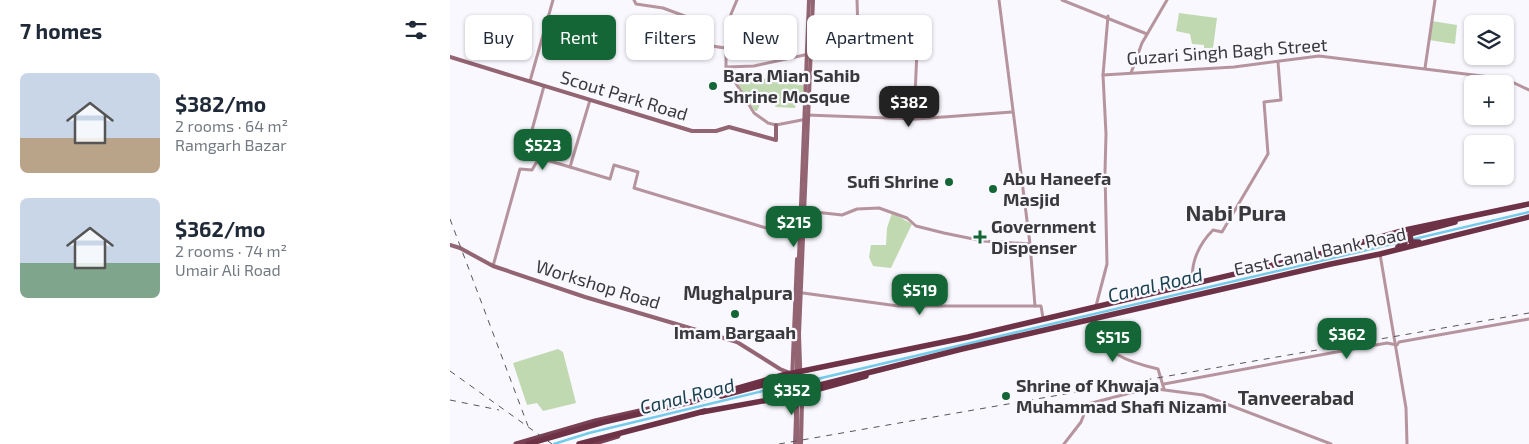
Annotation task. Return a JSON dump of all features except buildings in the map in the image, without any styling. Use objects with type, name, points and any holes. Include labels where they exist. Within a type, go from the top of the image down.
[{"type":"highway","points":[[1473,231],[1414,243],[1409,239],[1412,232],[1529,204]]},
{"type":"highway","points":[[1328,252],[1405,230],[1486,214]]},
{"type":"highway","name":"East Canal Bank Road","points":[[792,393],[913,361],[1380,254],[1529,217]]},
{"type":"highway","points":[[528,444],[801,374],[1400,236],[1405,240],[1403,245],[1331,264]]},
{"type":"highway","points":[[801,402],[803,391]]},
{"type":"highway","points":[[702,412],[782,398],[792,393]]},
{"type":"highway","points":[[579,444],[685,416],[792,393]]},
{"type":"highway","points":[[782,398],[795,406]]},
{"type":"main road","points":[[809,0],[809,15]]},
{"type":"main road","points":[[812,15],[813,0]]},
{"type":"main road","name":"Scout Park Road","points":[[450,57],[678,128],[701,132],[716,131],[730,127],[776,140],[776,125]]},
{"type":"main road","points":[[799,443],[796,352],[803,232],[809,60]]},
{"type":"main road","points":[[799,443],[791,377],[794,292],[806,211],[807,117]]},
{"type":"main road","points":[[803,232],[801,374],[803,391]]},
{"type":"main road","name":"Workshop Road","points":[[450,245],[460,248],[493,266],[585,297],[733,340],[791,377]]},
{"type":"main road","points":[[799,443],[801,402]]},
{"type":"main road","points":[[516,444],[638,410],[664,408]]},
{"type":"main road","points":[[592,444],[685,416]]},
{"type":"street","points":[[530,81],[553,0]]},
{"type":"street","points":[[634,0],[636,4],[664,8],[690,18],[690,33],[695,40],[710,46],[724,48]]},
{"type":"street","points":[[731,15],[737,0]]},
{"type":"street","points":[[857,0],[858,30],[888,33],[900,45],[917,50],[914,119]]},
{"type":"street","points":[[999,0],[1030,244],[1035,306]]},
{"type":"street","points":[[1062,0],[1108,16],[1147,34]]},
{"type":"street","points":[[1130,73],[1147,34],[1167,0]]},
{"type":"street","points":[[1425,68],[1435,0]]},
{"type":"street","points":[[1096,306],[1107,264],[1106,138],[1103,75],[1108,16]]},
{"type":"street","points":[[727,68],[754,66],[807,54]]},
{"type":"street","name":"Guzari Singh Bagh Street","points":[[1103,75],[1234,67],[1319,56],[1508,80],[1529,90]]},
{"type":"street","points":[[727,60],[727,68],[754,113],[768,123],[776,125],[807,117],[914,119],[1012,112]]},
{"type":"street","points":[[1194,283],[1192,270],[1199,248],[1213,230],[1222,232],[1268,154],[1264,102],[1282,100],[1278,62]]},
{"type":"street","points":[[544,86],[526,152],[539,158],[610,179],[614,165],[638,172],[634,188],[766,228],[803,232]]},
{"type":"street","points":[[570,167],[590,100]]},
{"type":"street","points":[[493,266],[520,169],[532,170],[539,158]]},
{"type":"street","points":[[806,211],[839,215],[857,209],[879,208],[908,218],[916,226],[944,233],[984,241],[1030,244]]},
{"type":"street","points":[[1380,254],[1408,424],[1407,444]]},
{"type":"street","points":[[803,292],[898,306],[1041,306],[1043,319]]},
{"type":"street","points":[[1396,346],[1399,342],[1529,319]]},
{"type":"street","points":[[1093,320],[1096,332],[1108,350],[1126,360],[1158,369],[1164,389]]},
{"type":"street","points":[[1164,384],[1387,343],[1396,346]]},
{"type":"street","points":[[1064,444],[1081,422],[1088,404],[1149,388],[1204,396],[1331,444]]},
{"type":"green space","points":[[1179,13],[1217,18],[1213,48],[1204,48],[1204,45],[1192,44],[1190,34],[1176,31]]},
{"type":"green space","points":[[1432,21],[1457,25],[1455,44],[1429,40]]},
{"type":"green space","points":[[777,73],[787,77],[795,77],[798,85],[804,85],[804,95],[797,98],[795,108],[775,107],[777,100],[764,96],[757,111],[755,111],[737,85],[746,80],[776,78]]},
{"type":"green space","points":[[892,213],[912,224],[891,268],[873,266],[869,257],[871,245],[886,245],[887,228]]},
{"type":"green space","points":[[558,349],[563,352],[576,403],[543,411],[537,403],[527,405],[513,363]]},
{"type":"waterway","name":"Canal Road","points":[[800,383],[1529,212]]},
{"type":"waterway","name":"Canal Road","points":[[554,444],[589,433],[792,384]]},
{"type":"tunnel","points":[[789,392],[804,389]]},
{"type":"railway","points":[[450,219],[528,426]]},
{"type":"railway","points":[[779,444],[1529,313]]},
{"type":"railway","points":[[450,371],[552,444]]},
{"type":"railway","points":[[450,400],[499,410]]},
{"type":"place","name":"Bara Mian Sahib Shrine Mosque","points":[[713,86]]},
{"type":"place","name":"Sufi Shrine","points":[[949,182]]},
{"type":"place","name":"Abu Haneefa Masjid","points":[[993,189]]},
{"type":"place","name":"Government Dispenser","points":[[980,237]]},
{"type":"place","name":"Imam Bargaah","points":[[735,314]]},
{"type":"place","name":"Shrine of Khwaja Muhammad Shafi Nizami","points":[[1006,396]]},
{"type":"district","name":"Nabi Pura","points":[[1236,213]]},
{"type":"district","name":"Mughalpura","points":[[738,293]]},
{"type":"district","name":"Tanveerabad","points":[[1296,398]]}]
